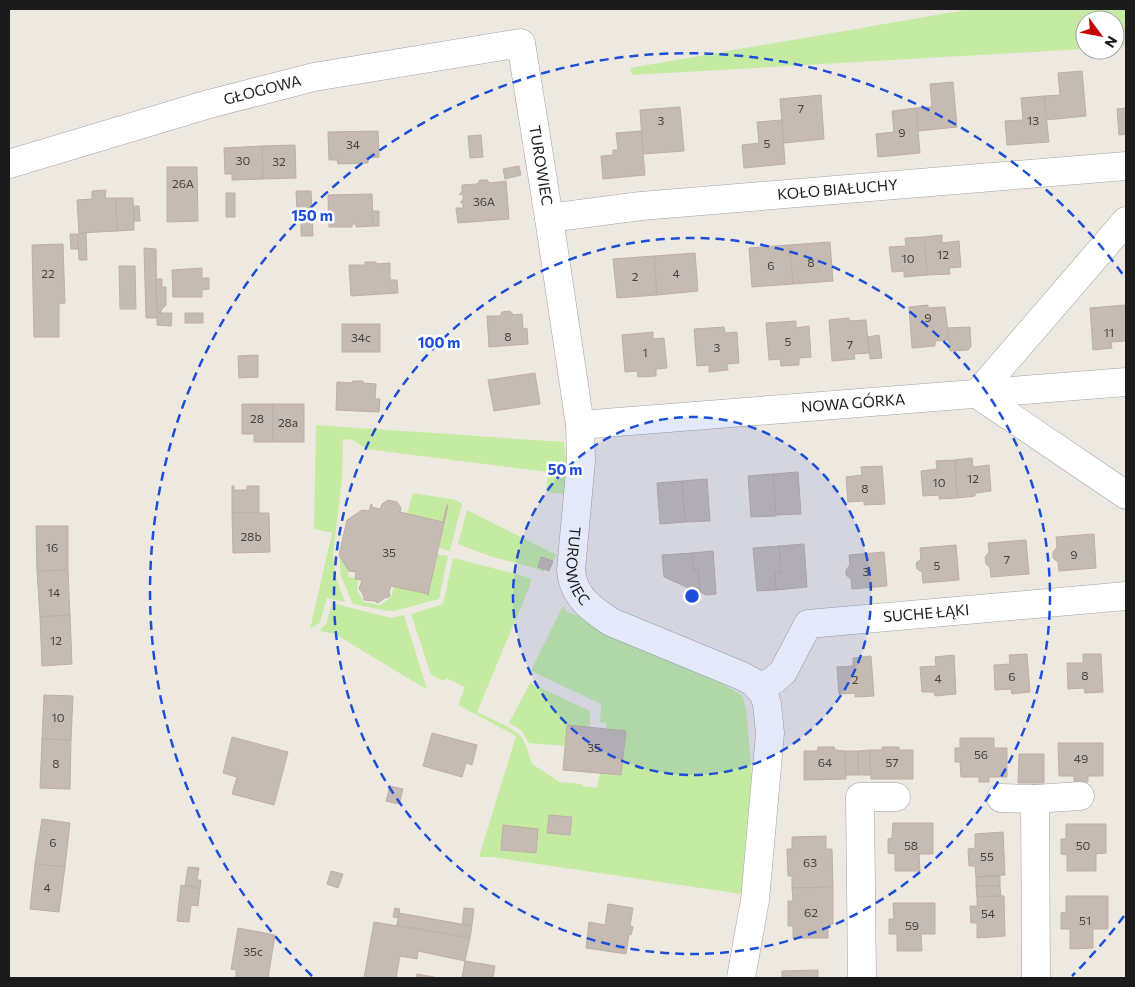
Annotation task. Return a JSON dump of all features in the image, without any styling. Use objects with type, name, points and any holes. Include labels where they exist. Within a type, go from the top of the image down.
[{"type":"street","name":"GŁOGOWA","points":[[9,164],[209,104],[314,77],[521,43]]},
{"type":"street","name":"TUROWIEC","points":[[521,43],[580,425],[581,461],[571,570],[575,589],[596,612],[611,622],[742,676],[754,682],[760,688]]},
{"type":"street","name":"KOŁO BIAŁUCHY","points":[[549,218],[640,206],[1126,166]]},
{"type":"street","points":[[1126,222],[977,394],[1126,495]]},
{"type":"street","name":"NOWA GÓRKA","points":[[580,425],[1126,382]]},
{"type":"street","name":"SUCHE ŁĄKI","points":[[760,688],[783,672],[808,624],[1126,596]]},
{"type":"street","points":[[741,978],[755,900],[770,733],[767,704],[760,688]]},
{"type":"street","points":[[1001,798],[1035,799],[1080,796]]},
{"type":"street","points":[[862,978],[860,797],[896,797]]},
{"type":"street","points":[[1035,799],[1036,978]]},
{"type":"green space","points":[[971,9],[1126,9],[1125,45],[1125,10],[1075,10],[1075,50],[632,75],[630,68]]},
{"type":"green space","points":[[316,425],[564,442],[569,489],[565,494],[546,492],[548,472],[366,449],[353,440],[343,439],[342,479],[333,555],[337,581],[345,602],[327,598],[320,623],[310,629],[332,533],[314,529]]},
{"type":"green space","points":[[413,493],[456,500],[462,504],[450,551],[439,548],[448,505],[446,505],[443,522],[407,514]]},
{"type":"green space","points":[[467,510],[557,555],[553,561],[541,557],[538,566],[544,569],[544,572],[492,557],[458,544]]},
{"type":"green space","points":[[437,554],[448,556],[439,599],[394,611],[353,604],[341,577],[339,555],[349,571],[348,577],[358,579],[357,590],[364,602],[380,605],[391,597],[394,586],[428,595]]},
{"type":"green space","points":[[453,558],[531,578],[529,588],[477,712],[519,735],[525,744],[532,764],[560,782],[582,784],[582,786],[597,788],[600,773],[621,775],[626,731],[606,729],[607,723],[600,722],[601,704],[531,671],[563,606],[567,612],[595,621],[675,658],[743,697],[746,710],[755,808],[748,895],[491,857],[479,857],[516,736],[458,705],[465,687],[446,678],[444,681],[431,675],[411,614],[443,604]]},
{"type":"green space","points":[[332,603],[391,618],[404,615],[427,689],[335,634],[319,631],[326,624]]},
{"type":"green space","points":[[530,683],[590,711],[590,728],[567,726],[565,746],[529,743],[521,730],[509,723]]},
{"type":"building","points":[[1082,71],[1086,116],[1046,120],[1044,96],[1060,95],[1058,73]]},
{"type":"building","points":[[953,82],[957,127],[918,131],[916,108],[932,107],[930,84]]},
{"type":"building","points":[[821,95],[824,139],[784,143],[780,99]]},
{"type":"building","points":[[1044,96],[1049,142],[1007,145],[1005,121],[1023,120],[1021,98]]},
{"type":"building","points":[[680,107],[684,151],[643,154],[640,110]]},
{"type":"building","points":[[916,108],[920,153],[878,157],[876,134],[894,132],[892,111]]},
{"type":"building","points":[[1126,108],[1126,134],[1119,135],[1117,109]]},
{"type":"building","points":[[782,120],[785,164],[744,168],[742,145],[759,143],[757,122]]},
{"type":"building","points":[[378,131],[379,157],[368,158],[368,163],[338,164],[337,160],[329,160],[328,132]]},
{"type":"building","points":[[641,131],[645,175],[603,179],[601,156],[613,155],[613,150],[618,150],[616,133]]},
{"type":"building","points":[[481,135],[483,157],[470,158],[468,136]]},
{"type":"building","points":[[295,145],[296,178],[263,179],[262,146]]},
{"type":"building","points":[[262,146],[263,179],[232,180],[232,174],[225,174],[224,148]]},
{"type":"building","points":[[519,166],[521,175],[505,179],[503,169]]},
{"type":"building","points":[[167,167],[197,167],[198,221],[167,222]]},
{"type":"building","points":[[480,180],[487,180],[490,183],[506,181],[509,219],[458,223],[456,208],[463,208],[461,201],[463,201],[463,194],[460,195],[462,193],[462,185],[477,184]]},
{"type":"building","points":[[106,190],[105,198],[116,198],[117,231],[79,233],[77,200],[92,199],[92,191]]},
{"type":"building","points":[[296,191],[311,191],[312,211],[297,211]]},
{"type":"building","points":[[226,193],[235,193],[235,217],[226,217]]},
{"type":"building","points":[[372,194],[373,226],[356,227],[356,224],[352,224],[352,227],[329,227],[328,195]]},
{"type":"building","points":[[116,198],[133,198],[134,230],[117,231]]},
{"type":"building","points":[[134,206],[139,206],[140,221],[134,221]]},
{"type":"building","points":[[301,211],[312,211],[313,236],[301,236]]},
{"type":"building","points":[[372,211],[379,211],[379,226],[373,226]]},
{"type":"building","points":[[86,233],[87,260],[79,260],[78,234]]},
{"type":"building","points":[[70,234],[78,234],[78,249],[71,249]]},
{"type":"building","points":[[942,235],[942,243],[959,241],[961,267],[949,268],[950,274],[927,275],[924,237]]},
{"type":"building","points":[[924,237],[927,275],[904,277],[904,271],[892,272],[889,247],[906,246],[905,238]]},
{"type":"building","points":[[830,242],[833,281],[793,284],[789,245]]},
{"type":"building","points":[[63,244],[65,303],[59,304],[59,337],[34,337],[32,245]]},
{"type":"building","points":[[789,245],[793,284],[752,287],[749,248]]},
{"type":"building","points":[[144,248],[156,249],[157,318],[146,318]]},
{"type":"building","points":[[695,253],[698,291],[657,295],[654,256]]},
{"type":"building","points":[[654,256],[657,295],[617,298],[613,259]]},
{"type":"building","points":[[365,262],[376,262],[376,264],[390,263],[390,280],[397,280],[398,293],[351,296],[349,265],[365,265]]},
{"type":"building","points":[[119,266],[135,266],[136,309],[120,309]]},
{"type":"building","points":[[202,268],[202,278],[209,278],[209,289],[202,290],[202,297],[173,297],[172,270]]},
{"type":"building","points":[[156,279],[162,279],[162,287],[166,287],[166,305],[161,310],[161,313],[157,312]]},
{"type":"building","points":[[928,305],[928,308],[945,307],[949,340],[935,341],[935,346],[912,348],[909,307]]},
{"type":"building","points":[[1125,305],[1126,341],[1111,342],[1112,348],[1093,350],[1090,308]]},
{"type":"building","points":[[510,311],[514,315],[522,314],[523,329],[527,328],[528,344],[489,347],[487,316],[500,316],[502,312]]},
{"type":"building","points":[[157,313],[172,313],[171,326],[157,325]]},
{"type":"building","points":[[185,313],[203,313],[203,323],[185,323]]},
{"type":"building","points":[[849,318],[849,321],[866,320],[869,353],[854,354],[855,359],[832,361],[829,320]]},
{"type":"building","points":[[796,321],[796,328],[809,326],[811,357],[799,358],[799,365],[781,366],[780,359],[769,360],[766,323]]},
{"type":"building","points":[[342,324],[380,324],[380,352],[342,352]]},
{"type":"building","points":[[724,327],[725,333],[737,332],[739,363],[727,364],[728,370],[709,372],[709,365],[697,366],[694,329]]},
{"type":"building","points":[[970,327],[971,347],[968,350],[950,351],[947,328]]},
{"type":"building","points":[[653,332],[653,339],[664,338],[667,368],[656,369],[656,376],[638,377],[637,371],[625,372],[622,335]]},
{"type":"building","points":[[879,335],[882,358],[870,359],[868,337]]},
{"type":"building","points":[[258,355],[258,377],[239,378],[238,356]]},
{"type":"building","points":[[535,373],[540,404],[494,411],[488,380]]},
{"type":"building","points":[[353,381],[376,384],[375,399],[380,399],[379,412],[336,410],[337,382],[352,383]]},
{"type":"building","points":[[242,404],[273,404],[273,442],[254,442],[254,434],[242,434]]},
{"type":"building","points":[[273,404],[304,404],[304,442],[273,442]]},
{"type":"building","points":[[972,458],[973,467],[989,465],[991,491],[975,493],[975,496],[957,498],[955,460]]},
{"type":"building","points":[[955,460],[957,498],[939,499],[939,495],[923,496],[921,471],[937,469],[936,461]]},
{"type":"building","points":[[882,466],[885,504],[864,505],[864,501],[848,502],[846,477],[862,475],[861,467]]},
{"type":"building","points":[[798,472],[801,514],[776,515],[773,474]]},
{"type":"building","points":[[773,474],[776,516],[751,517],[748,476]]},
{"type":"building","points":[[707,479],[710,521],[685,522],[682,481]]},
{"type":"building","points":[[682,481],[685,522],[660,524],[657,483]]},
{"type":"building","points":[[232,486],[234,486],[234,490],[247,490],[247,486],[259,486],[259,513],[232,513]]},
{"type":"building","points":[[388,500],[397,502],[401,508],[400,512],[443,522],[448,505],[428,595],[391,586],[390,596],[378,603],[364,600],[359,589],[362,580],[355,579],[356,572],[349,571],[339,555],[347,520],[362,510],[369,511],[371,504],[372,507],[380,509],[382,504]]},
{"type":"building","points":[[232,513],[269,513],[270,552],[233,553]]},
{"type":"building","points":[[36,526],[68,526],[68,570],[37,571]]},
{"type":"building","points":[[1094,534],[1096,568],[1059,571],[1058,562],[1053,558],[1053,552],[1057,547],[1056,537]]},
{"type":"building","points":[[1026,540],[1029,574],[991,577],[990,568],[986,564],[985,557],[989,552],[988,543]]},
{"type":"building","points":[[804,544],[807,587],[776,590],[775,572],[781,572],[779,546]]},
{"type":"building","points":[[956,545],[959,580],[923,583],[922,572],[917,569],[916,563],[921,559],[920,548]]},
{"type":"building","points":[[779,546],[781,572],[775,572],[776,590],[757,591],[753,548]]},
{"type":"building","points":[[713,551],[716,594],[706,595],[700,592],[698,569],[693,569],[692,553]]},
{"type":"building","points":[[884,552],[887,586],[852,589],[851,579],[846,575],[846,570],[850,565],[849,555]]},
{"type":"building","points":[[692,553],[693,570],[698,569],[700,592],[696,591],[696,587],[689,588],[664,577],[662,555]]},
{"type":"building","points":[[541,557],[553,561],[549,571],[538,567]]},
{"type":"building","points":[[68,570],[70,615],[40,617],[37,571]]},
{"type":"building","points":[[70,615],[72,664],[42,666],[40,617]]},
{"type":"building","points":[[1027,654],[1030,692],[1012,694],[1011,689],[995,690],[994,665],[1010,664],[1009,655]]},
{"type":"building","points":[[1083,654],[1101,654],[1103,692],[1085,693],[1084,688],[1068,689],[1067,663],[1083,663]]},
{"type":"building","points":[[954,655],[956,694],[935,696],[934,692],[922,692],[920,667],[936,666],[935,657]]},
{"type":"building","points":[[871,656],[874,696],[855,697],[855,693],[839,694],[837,667],[853,666],[853,658]]},
{"type":"building","points":[[44,695],[73,696],[71,740],[42,739]]},
{"type":"building","points":[[567,725],[626,731],[621,775],[563,770]]},
{"type":"building","points":[[432,733],[477,745],[472,765],[466,763],[462,777],[423,766]]},
{"type":"building","points":[[232,737],[288,752],[274,805],[232,794],[237,777],[223,773]]},
{"type":"building","points":[[960,738],[994,738],[994,748],[1007,748],[1007,777],[989,777],[989,782],[979,782],[979,777],[961,777],[960,762],[955,762],[955,748],[960,748]]},
{"type":"building","points":[[42,739],[71,740],[70,789],[40,788]]},
{"type":"building","points":[[1058,743],[1103,743],[1103,776],[1088,776],[1088,782],[1074,782],[1074,776],[1059,776]]},
{"type":"building","points":[[818,747],[834,747],[835,750],[845,751],[846,779],[804,780],[804,751],[817,751]]},
{"type":"building","points":[[882,747],[899,747],[899,750],[913,750],[913,779],[871,779],[870,750],[882,750]]},
{"type":"building","points":[[870,750],[870,775],[858,775],[858,751]]},
{"type":"building","points":[[845,751],[858,751],[858,775],[846,775]]},
{"type":"building","points":[[1019,754],[1044,754],[1044,783],[1018,783]]},
{"type":"building","points":[[390,786],[403,789],[399,804],[386,801]]},
{"type":"building","points":[[549,815],[572,817],[570,835],[547,833]]},
{"type":"building","points":[[42,819],[70,823],[65,867],[35,864]]},
{"type":"building","points":[[893,823],[933,823],[933,854],[919,854],[920,871],[895,871],[895,854],[888,853],[888,839],[892,838]]},
{"type":"building","points":[[1066,824],[1106,824],[1106,853],[1096,854],[1096,871],[1067,871],[1067,855],[1061,854],[1061,839],[1066,839]]},
{"type":"building","points":[[503,825],[538,829],[536,853],[501,850]]},
{"type":"building","points":[[1003,832],[1005,875],[976,877],[975,866],[969,866],[968,849],[975,848],[975,834]]},
{"type":"building","points":[[826,836],[826,849],[832,849],[833,887],[792,888],[792,876],[788,876],[787,849],[792,849],[792,837]]},
{"type":"building","points":[[35,864],[65,867],[59,912],[30,909]]},
{"type":"building","points":[[188,867],[199,868],[197,880],[201,880],[200,889],[185,885]]},
{"type":"building","points":[[331,871],[343,874],[338,888],[327,884]]},
{"type":"building","points":[[1000,876],[1000,886],[976,886],[976,877]]},
{"type":"building","points":[[181,885],[200,889],[198,906],[191,905],[189,922],[177,921]]},
{"type":"building","points":[[976,886],[1000,886],[1001,896],[977,897]]},
{"type":"building","points":[[833,887],[833,924],[828,925],[828,938],[793,938],[793,926],[788,926],[788,901],[793,901],[792,888]]},
{"type":"building","points":[[1004,896],[1005,936],[977,938],[977,923],[971,923],[970,906],[977,906],[977,897]]},
{"type":"building","points":[[1066,896],[1108,896],[1108,929],[1093,929],[1093,948],[1070,949],[1070,929],[1061,929],[1061,913],[1066,912]]},
{"type":"building","points":[[893,903],[935,903],[935,934],[921,934],[922,951],[897,951],[897,934],[889,934],[889,919],[894,919]]},
{"type":"building","points":[[608,904],[633,908],[630,926],[633,927],[631,935],[629,934],[626,954],[586,948],[589,922],[605,925]]},
{"type":"building","points":[[395,908],[400,909],[398,918],[393,917]]},
{"type":"building","points":[[464,908],[474,909],[472,925],[462,924]]},
{"type":"building","points":[[399,913],[472,926],[470,938],[397,925]]},
{"type":"building","points":[[374,922],[470,938],[465,961],[418,951],[417,959],[400,956],[396,978],[364,978]]},
{"type":"building","points":[[238,928],[275,935],[268,978],[236,978],[236,970],[231,969]]},
{"type":"building","points":[[465,961],[495,966],[493,978],[462,978]]},
{"type":"building","points":[[818,970],[818,978],[782,978],[782,971]]},
{"type":"building","points":[[417,974],[439,978],[416,978]]}]
